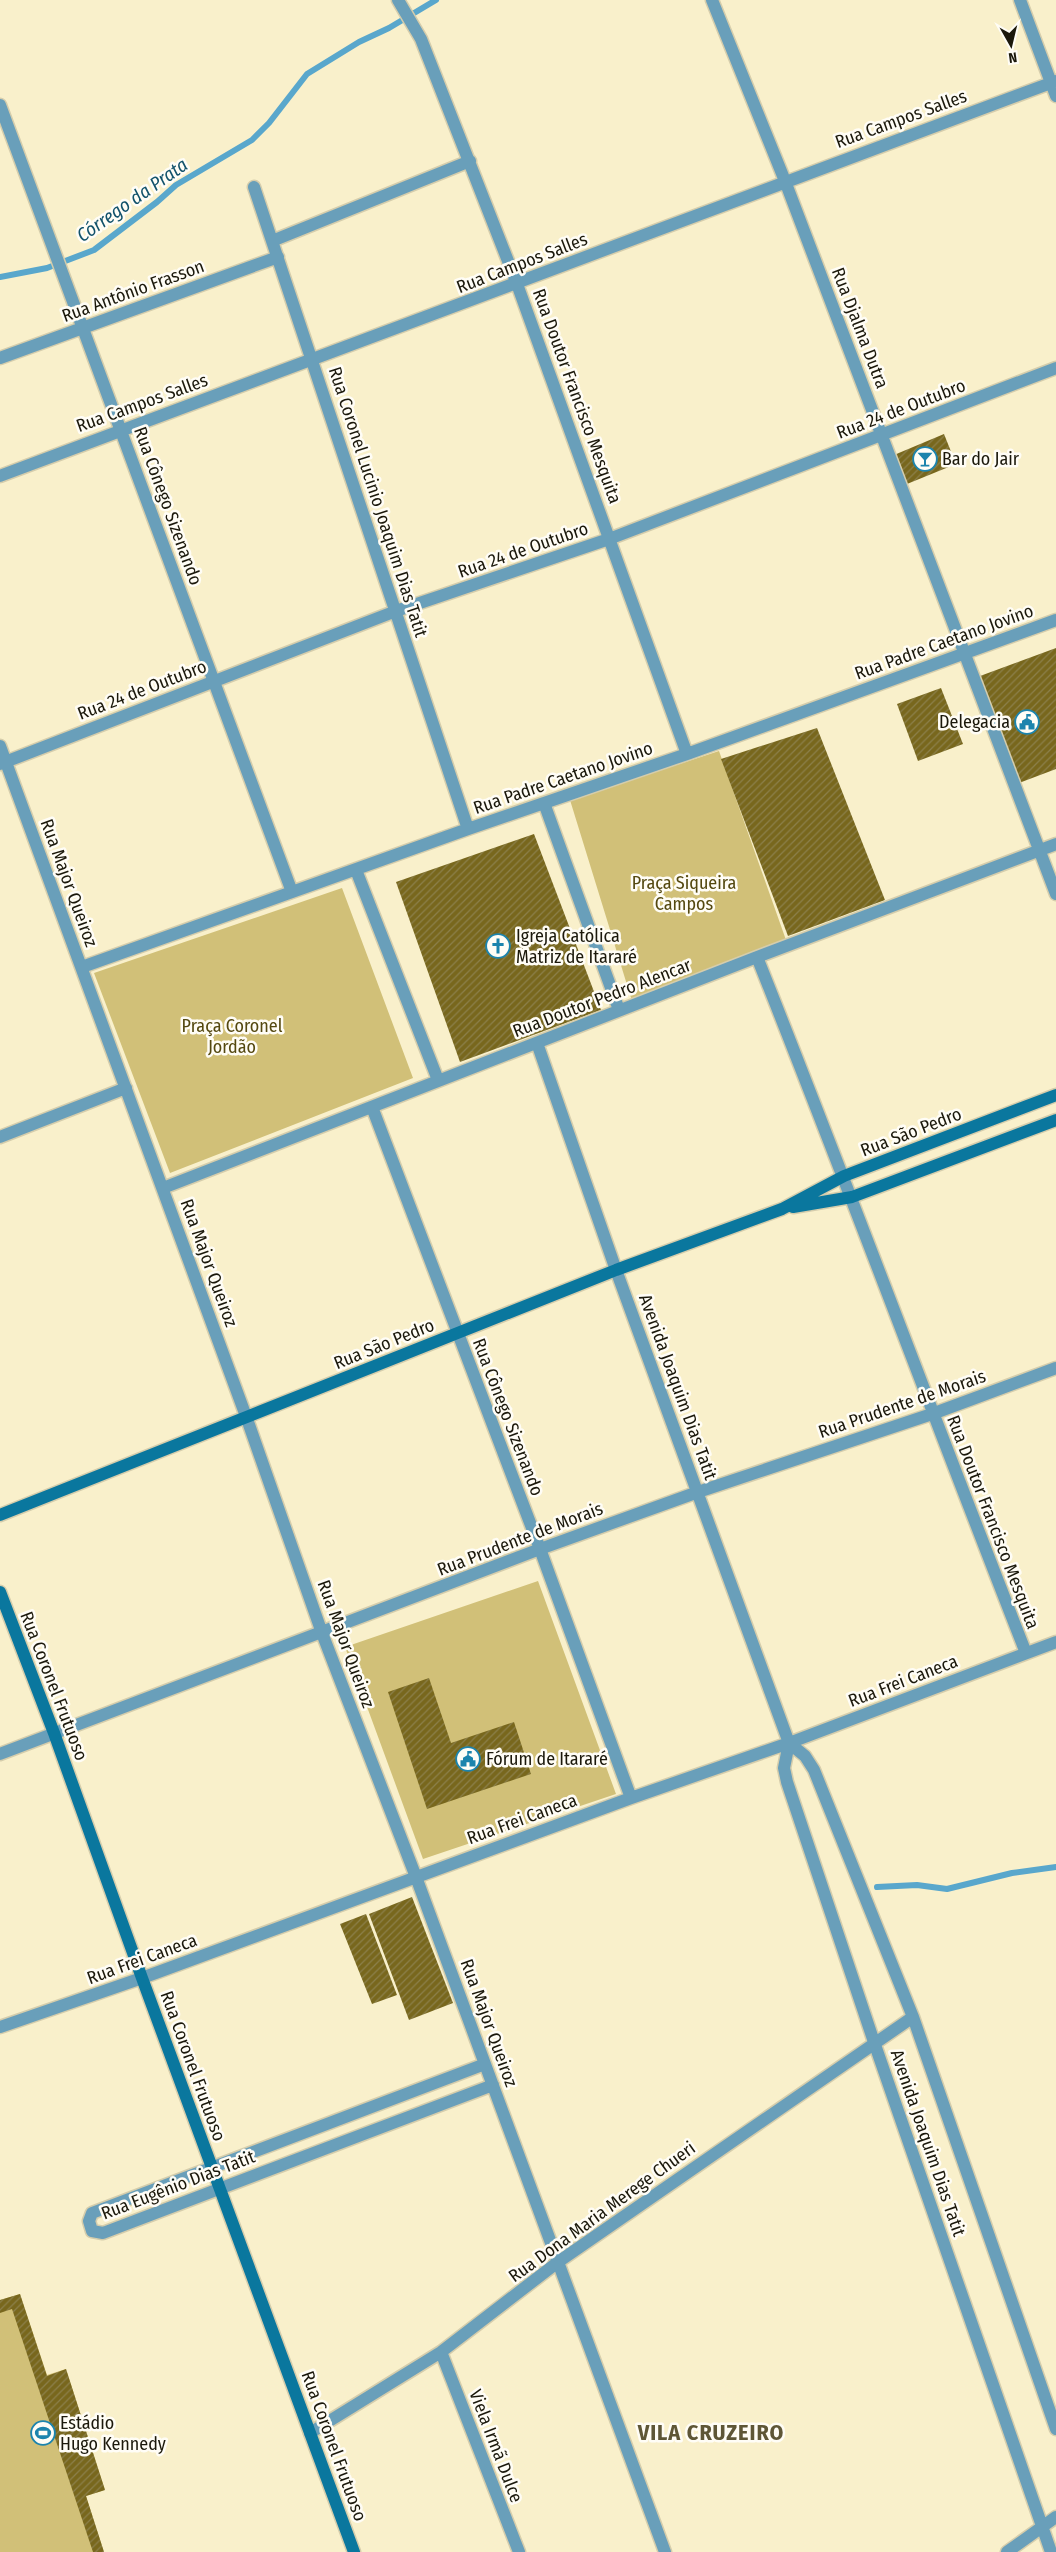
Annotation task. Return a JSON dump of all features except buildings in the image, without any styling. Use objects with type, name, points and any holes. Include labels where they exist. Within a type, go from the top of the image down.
[{"type":"main road","name":"Rua São Pedro","points":[[0,1515],[616,1270],[782,1209],[844,1176],[1056,1095]]},
{"type":"main road","name":"Rua São Pedro","points":[[782,1209],[852,1197],[1056,1120]]},
{"type":"main road","name":"Rua Coronel Frutuoso","points":[[0,1592],[54,1733],[142,1978],[354,2552]]},
{"type":"street","name":"Rua Doutor Francisco Mesquita","points":[[398,0],[421,39],[470,161],[517,284],[687,754]]},
{"type":"street","name":"Rua Djalma Dutra","points":[[712,0],[785,180],[1056,894]]},
{"type":"street","points":[[1020,0],[1053,82],[1056,96]]},
{"type":"street","name":"Rua Campos Salles","points":[[0,476],[121,429],[517,284],[785,180],[1053,82]]},
{"type":"street","name":"Rua Cônego Sizenando","points":[[0,106],[292,892]]},
{"type":"street","points":[[272,241],[470,161]]},
{"type":"street","name":"Rua Coronel Lucinio Joaquim Dias Tatit","points":[[254,187],[468,829]]},
{"type":"street","name":"Rua Antônio Frasson","points":[[0,358],[278,258]]},
{"type":"street","name":"Rua 24 de Outubro","points":[[3,763],[396,611],[609,538],[1056,368]]},
{"type":"street","name":"Rua Padre Caetano Jovino","points":[[82,967],[544,802],[687,754],[1056,620]]},
{"type":"street","name":"Rua Major Queiroz","points":[[0,746],[3,763],[82,967],[247,1418],[322,1633],[416,1877],[665,2552]]},
{"type":"street","points":[[544,802],[619,1010]]},
{"type":"street","name":"Rua Doutor Pedro Alencar","points":[[163,1188],[756,956],[1056,844]]},
{"type":"street","points":[[356,870],[438,1080]]},
{"type":"street","name":"Rua Doutor Francisco Mesquita","points":[[756,956],[844,1176],[932,1414],[1026,1653]]},
{"type":"street","name":"Avenida Joaquim Dias Tatit","points":[[537,1043],[616,1270],[789,1743],[805,1756],[814,1770],[913,2017],[1056,2427]]},
{"type":"street","points":[[0,1137],[126,1088]]},
{"type":"street","name":"Rua Cônego Sizenando","points":[[372,1106],[540,1549],[631,1798]]},
{"type":"street","name":"Rua Prudente de Morais","points":[[0,1754],[540,1549],[698,1492],[932,1414],[1056,1368]]},
{"type":"street","name":"Rua Frei Caneca","points":[[0,2027],[142,1978],[631,1798],[789,1743],[1056,1642]]},
{"type":"street","name":"Avenida Joaquim Dias Tatit","points":[[789,1743],[784,1768],[787,1782],[874,2042],[1051,2552]]},
{"type":"street","name":"Rua Dona Maria Merege Chueri","points":[[310,2433],[441,2352],[558,2262],[874,2042],[913,2017]]},
{"type":"street","name":"Rua Eugênio Dias Tatit","points":[[485,2064],[92,2213],[89,2221],[92,2231],[103,2233],[493,2085]]},
{"type":"street","name":"Viela Irmã Dulce","points":[[441,2352],[519,2552]]},
{"type":"street","points":[[1007,2552],[1056,2517]]},
{"type":"green space","name":"Praça Siqueira Campos","points":[[719,751],[786,940],[632,1001],[570,800]]},
{"type":"green space","name":"Praça Coronel Jordão","points":[[342,888],[413,1078],[170,1173],[94,973]]},
{"type":"green space","points":[[538,1581],[616,1794],[423,1859],[345,1647]]},
{"type":"green space","name":"Estádio Hugo Kennedy","points":[[20,2294],[47,2375],[66,2369],[105,2490],[86,2496],[104,2552],[0,2552],[0,2300]]},
{"type":"waterway","name":"Córrego da Prata","points":[[0,277],[47,268],[94,250],[157,202],[176,185],[252,140],[269,123],[307,74],[359,42],[389,28],[436,0]]},
{"type":"waterway","points":[[877,1887],[917,1885],[947,1889],[1012,1873],[1056,1867]]},
{"type":"place","name":"Bar do Jair","points":[[925,459]]},
{"type":"place","name":"Delegacia","points":[[1027,722]]},
{"type":"place","name":"Igreja Católica Matriz de Itararé","points":[[498,946]]},
{"type":"place","name":"Fórum de Itararé","points":[[468,1759]]},
{"type":"place","name":"Estádio Hugo Kennedy","points":[[43,2433]]},
{"type":"district","name":"VILA CRUZEIRO","points":[[711,2432]]}]
